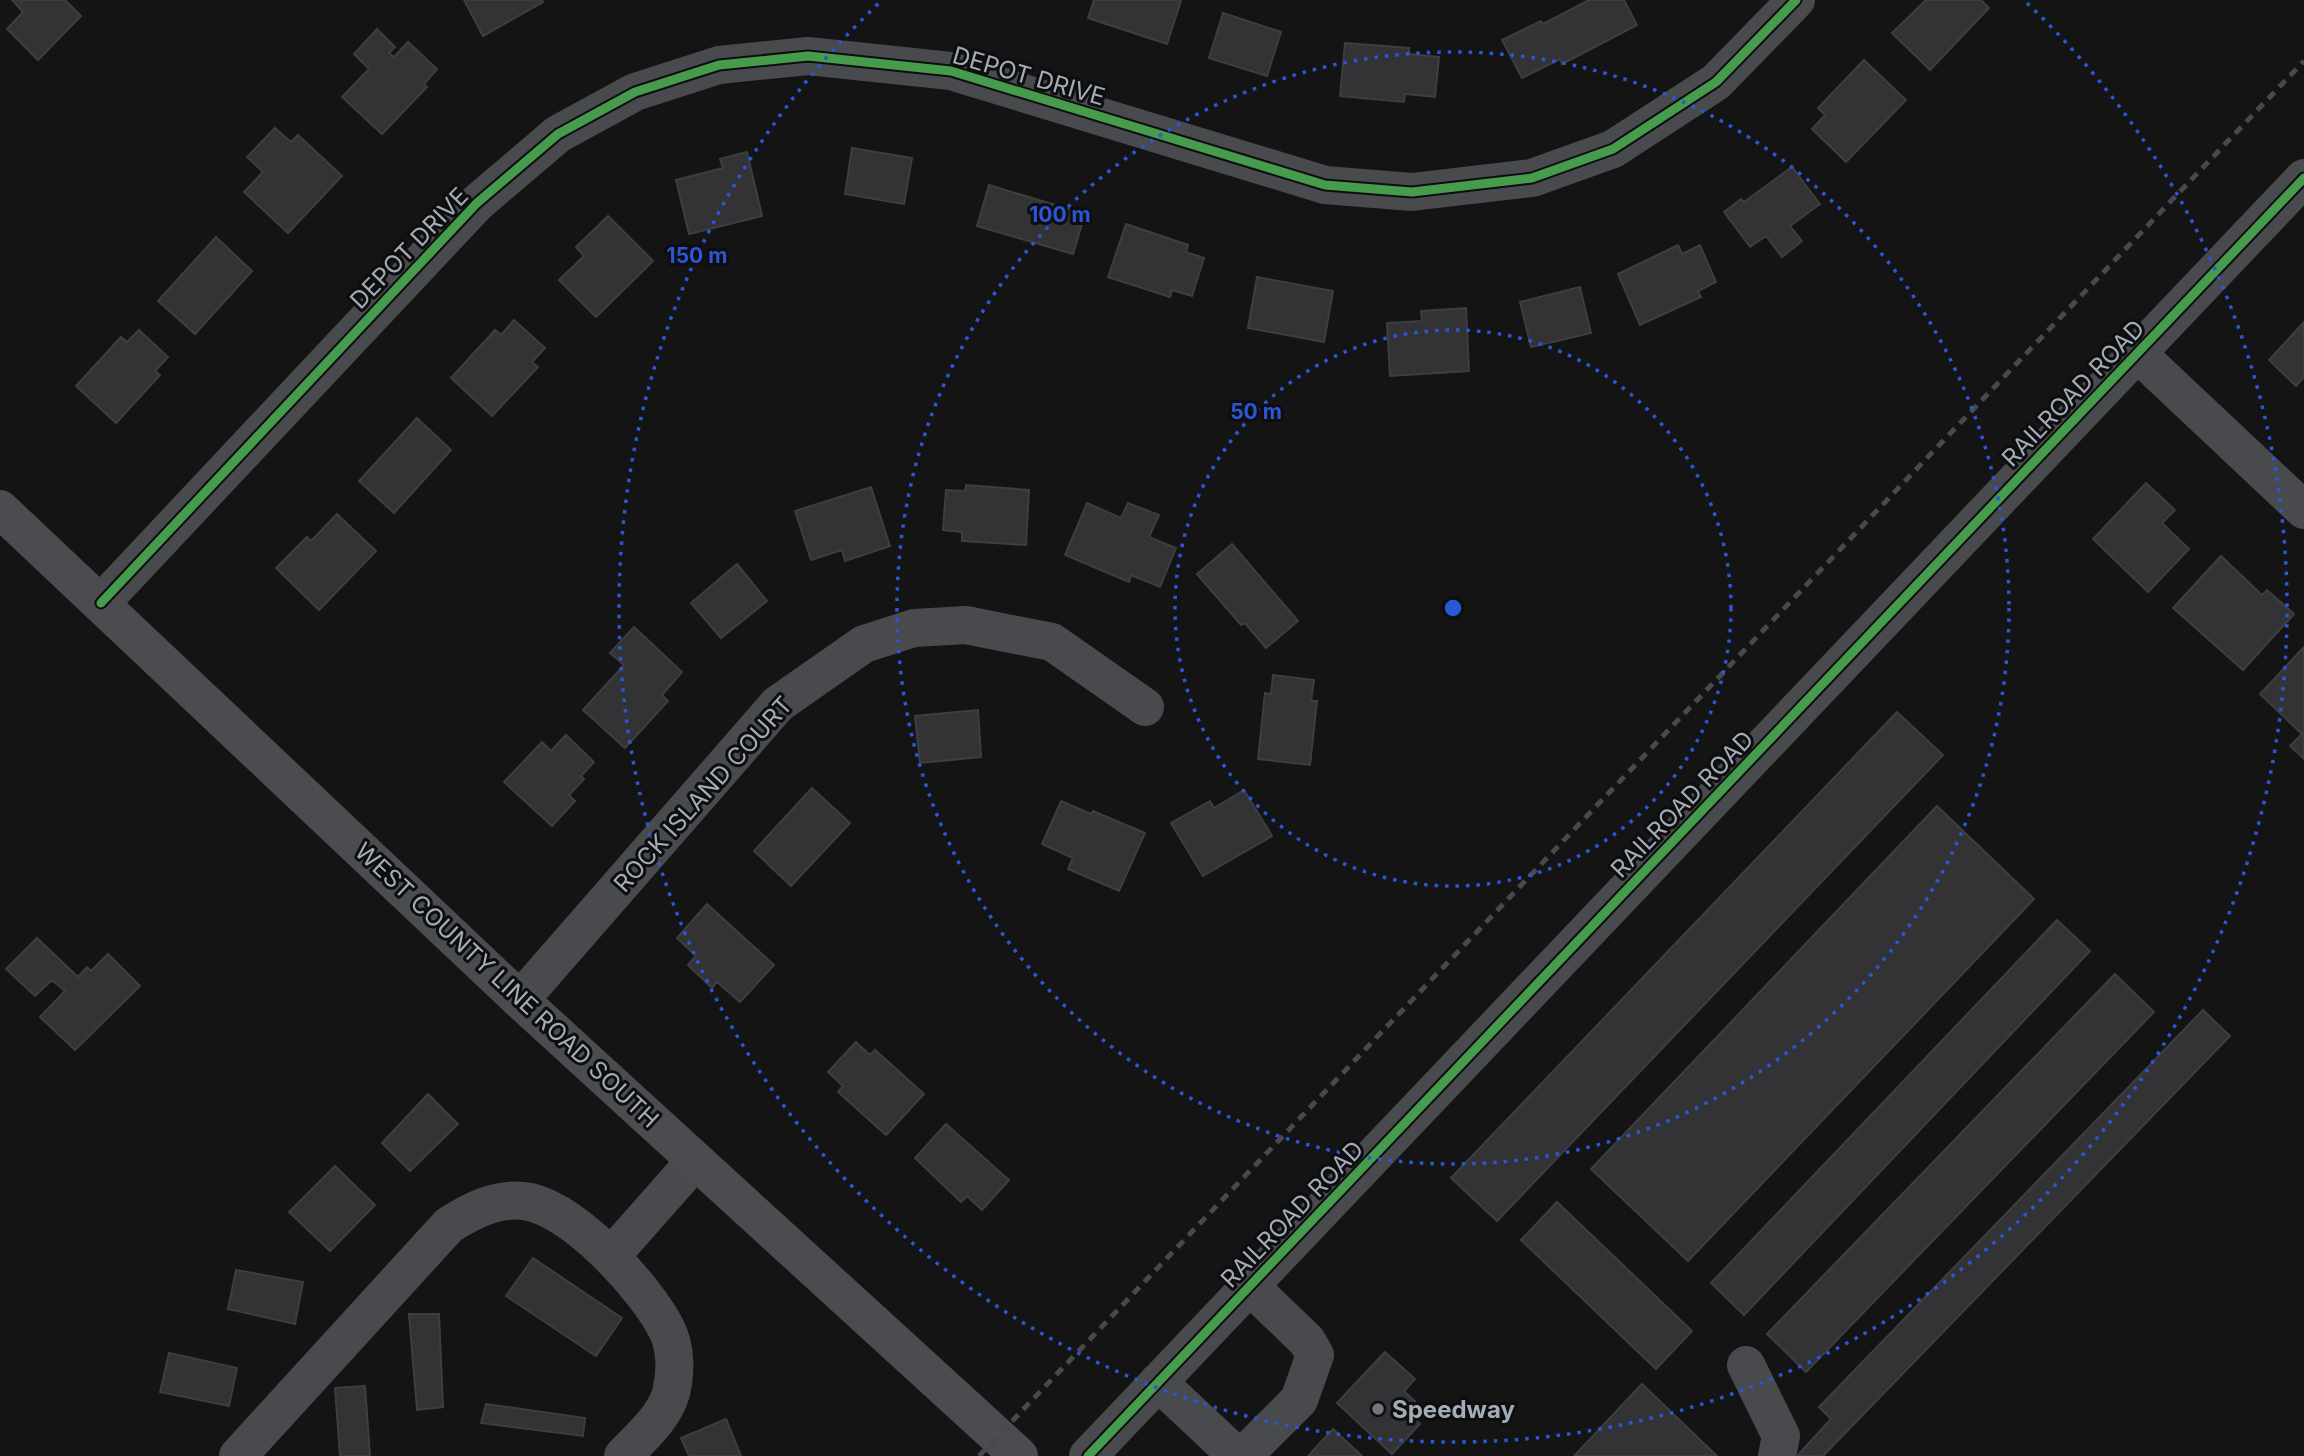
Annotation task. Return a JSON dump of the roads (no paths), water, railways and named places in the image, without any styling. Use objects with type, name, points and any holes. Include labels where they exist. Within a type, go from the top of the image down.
[{"type":"main road","name":"WEST COUNTY LINE ROAD SOUTH","points":[[0,509],[520,1000],[1019,1456]]},
{"type":"street","name":"DEPOT DRIVE","points":[[101,603],[477,203],[558,134],[635,92],[719,65],[808,56],[951,71],[1325,185],[1412,192],[1532,178],[1613,149],[1716,82],[1796,0]]},
{"type":"street","name":"RAILROAD ROAD","points":[[1088,1456],[2304,177]]},
{"type":"street","points":[[2137,353],[2304,510]]},
{"type":"street","name":"ROCK ISLAND COURT","points":[[520,1000],[778,704],[864,644],[914,628],[966,625],[1052,642],[1146,707]]},
{"type":"street","points":[[612,1255],[695,1161]]},
{"type":"street","points":[[238,1456],[449,1225],[471,1211],[498,1202],[525,1201],[557,1213],[612,1255],[648,1300],[668,1332],[675,1363],[670,1394],[654,1423],[623,1456]]},
{"type":"street","points":[[1243,1456],[1299,1400],[1315,1355],[1307,1341],[1250,1286]]},
{"type":"street","points":[[1746,1365],[1782,1436],[1777,1456]]},
{"type":"street","points":[[1158,1382],[1237,1456]]},
{"type":"railway","points":[[979,1456],[2304,61]]},
{"type":"place","name":"Speedway","points":[[1378,1409]]}]
